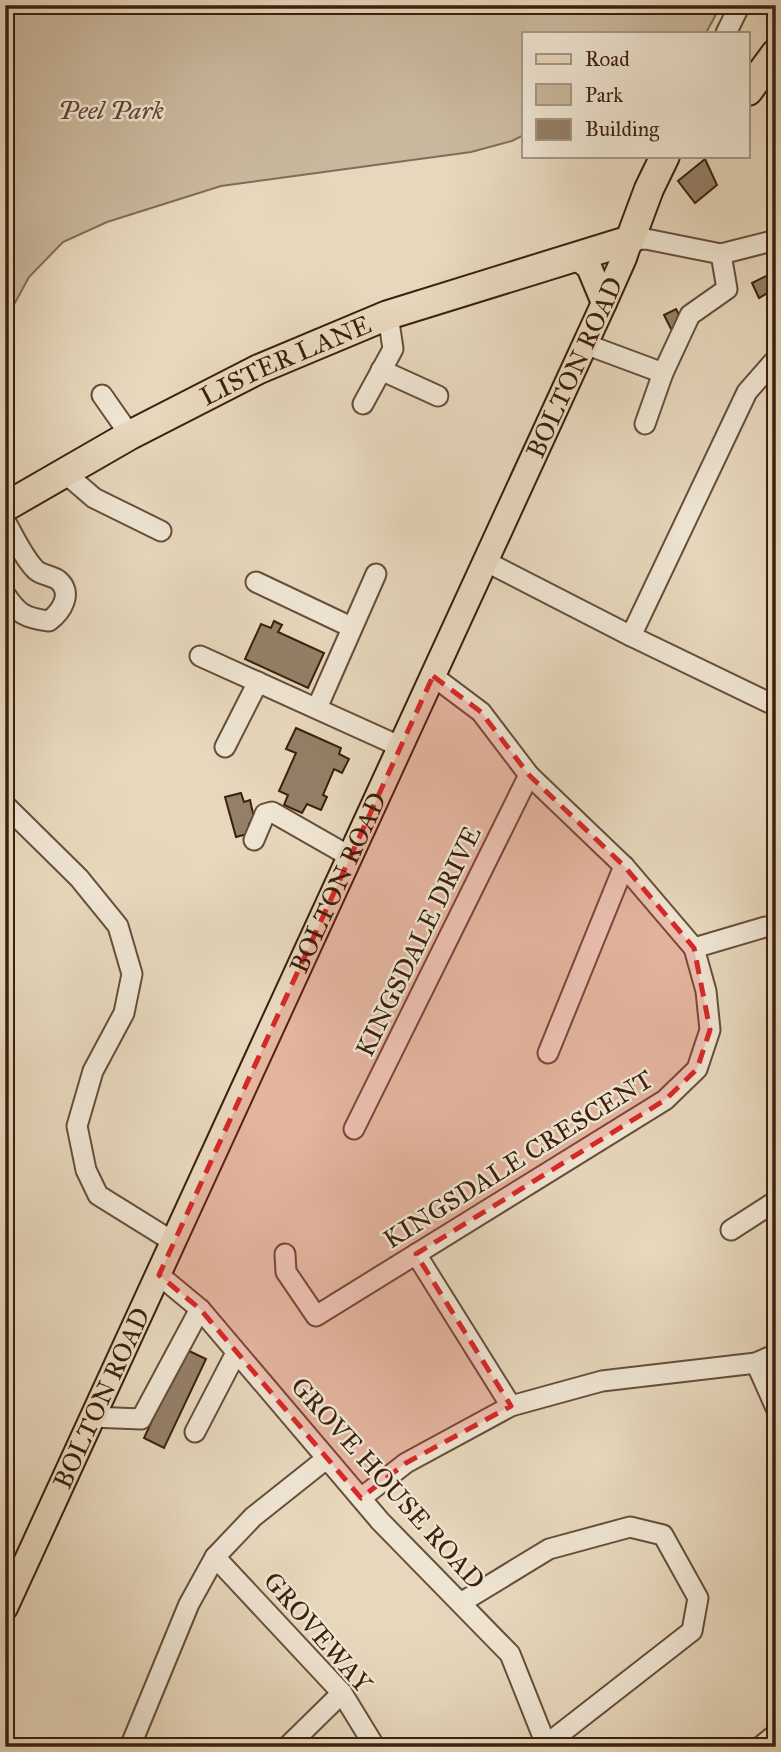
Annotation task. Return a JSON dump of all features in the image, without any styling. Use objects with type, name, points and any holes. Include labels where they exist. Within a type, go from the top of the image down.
[{"type":"highway","points":[[750,88],[776,53]]},
{"type":"highway","name":"BOLTON ROAD","points":[[629,240],[662,167]]},
{"type":"highway","name":"LISTER LANE","points":[[578,255],[662,167]]},
{"type":"highway","name":"LISTER LANE","points":[[5,507],[130,435],[259,369],[388,315],[629,240]]},
{"type":"main road","name":"BOLTON ROAD","points":[[8,1593],[159,1275],[172,1241],[604,303],[629,240]]},
{"type":"main road","points":[[578,255],[589,267],[604,303]]},
{"type":"street","points":[[726,32],[740,5]]},
{"type":"street","points":[[629,240],[646,239],[721,254],[776,240]]},
{"type":"street","points":[[645,424],[663,373],[690,315],[727,289],[721,254]]},
{"type":"street","points":[[363,404],[393,349],[388,315]]},
{"type":"street","points":[[585,344],[663,373]]},
{"type":"street","points":[[631,636],[747,392],[776,359]]},
{"type":"street","points":[[381,370],[438,396]]},
{"type":"street","points":[[102,395],[130,435]]},
{"type":"street","points":[[65,473],[94,498],[162,531]]},
{"type":"street","points":[[5,522],[35,570],[59,581],[65,591],[65,603],[49,621],[31,619],[15,610],[5,594]]},
{"type":"street","points":[[485,561],[776,706]]},
{"type":"street","points":[[317,708],[376,574]]},
{"type":"street","points":[[256,582],[351,627]]},
{"type":"street","points":[[201,656],[399,746]]},
{"type":"street","name":"KINGSDALE CRESCENT","points":[[285,1254],[286,1272],[316,1316],[665,1100],[697,1069],[710,1030],[706,990],[694,947],[624,866],[529,775],[481,712],[433,676]]},
{"type":"street","points":[[225,747],[258,682]]},
{"type":"street","name":"KINGSDALE DRIVE","points":[[354,1129],[529,775]]},
{"type":"street","points":[[5,805],[79,878],[118,926],[131,974],[127,1000],[124,1013],[93,1071],[77,1126],[86,1170],[98,1195],[172,1241]]},
{"type":"street","points":[[254,841],[265,814],[272,812],[349,856]]},
{"type":"street","points":[[548,1053],[624,866]]},
{"type":"street","points":[[694,947],[765,927]]},
{"type":"street","points":[[731,1230],[776,1201]]},
{"type":"street","points":[[416,1254],[511,1406]]},
{"type":"street","name":"GROVE HOUSE ROAD","points":[[159,1275],[200,1309],[380,1521],[510,1654],[547,1746]]},
{"type":"street","points":[[92,1417],[142,1419],[200,1309]]},
{"type":"street","points":[[195,1432],[236,1353]]},
{"type":"street","points":[[361,1498],[406,1463],[511,1406],[602,1381],[756,1363],[776,1354]]},
{"type":"street","points":[[756,1363],[776,1408]]},
{"type":"street","points":[[130,1747],[189,1604],[215,1557],[253,1517],[326,1459]]},
{"type":"street","points":[[462,1602],[549,1549],[630,1527],[663,1535],[698,1598],[692,1631],[547,1746]]},
{"type":"street","name":"GROVEWAY","points":[[215,1557],[342,1693],[375,1747]]},
{"type":"street","points":[[288,1747],[342,1693]]},
{"type":"street","points":[[760,1747],[776,1734]]},
{"type":"highlighted area","points":[[433,676],[481,712],[529,775],[624,866],[694,948],[710,1030],[697,1069],[665,1100],[416,1254],[511,1406],[406,1463],[361,1498],[200,1309],[159,1275]]},
{"type":"green space","name":"Peel Park","points":[[5,5],[721,5],[707,32],[522,32],[522,136],[471,152],[221,186],[107,222],[63,242],[29,277],[5,321]]},
{"type":"building","points":[[705,159],[717,185],[695,203],[678,181]]},
{"type":"building","points":[[776,271],[776,300],[771,291],[759,298],[752,283]]},
{"type":"building","points":[[676,309],[683,323],[671,329],[664,315]]},
{"type":"building","points":[[274,621],[282,625],[278,632],[324,653],[308,688],[245,659],[261,624],[271,628]]},
{"type":"building","points":[[296,728],[341,748],[339,754],[349,759],[342,773],[334,769],[323,795],[327,797],[321,810],[307,804],[302,813],[284,805],[288,795],[279,791],[296,753],[286,749]]},
{"type":"building","points":[[241,793],[244,802],[250,800],[255,822],[249,824],[251,833],[236,837],[225,797]]},
{"type":"building","points":[[185,1349],[206,1359],[164,1448],[144,1438]]}]
